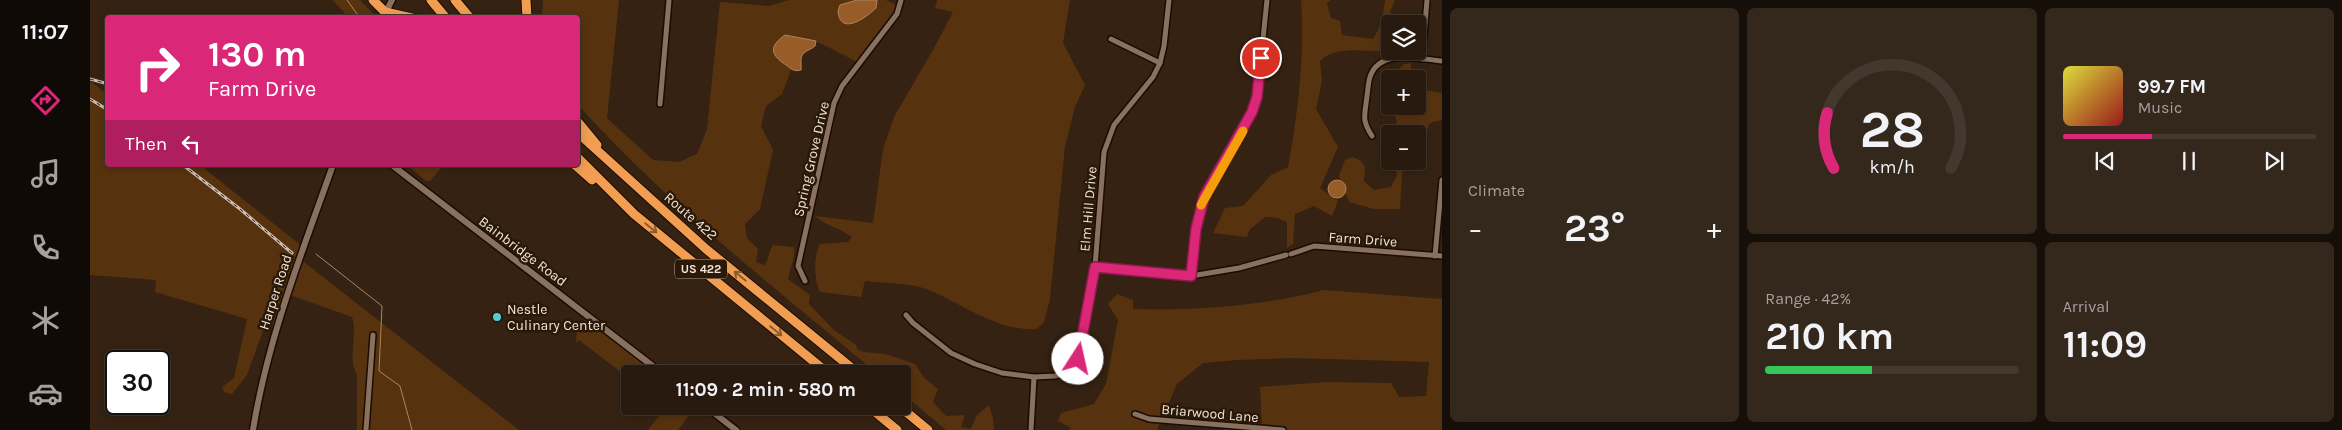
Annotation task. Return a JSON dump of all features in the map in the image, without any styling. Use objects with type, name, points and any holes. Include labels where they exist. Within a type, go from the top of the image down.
[{"type":"highway","points":[[374,0],[384,15]]},
{"type":"highway","points":[[431,0],[444,15]]},
{"type":"highway","points":[[455,0],[468,15]]},
{"type":"highway","points":[[526,0],[527,15]]},
{"type":"highway","points":[[580,124],[594,142],[674,220]]},
{"type":"highway","name":"Route 422","points":[[580,135],[674,220],[848,365]]},
{"type":"highway","name":"US 422","points":[[580,160],[634,214],[818,365]]},
{"type":"highway","points":[[577,167],[634,214]]},
{"type":"highway","points":[[879,415],[897,430]]},
{"type":"highway","points":[[910,415],[928,430]]},
{"type":"street","points":[[384,15],[385,0]]},
{"type":"street","points":[[384,15],[392,0]]},
{"type":"street","points":[[660,104],[669,0]]},
{"type":"street","name":"Spring Grove Drive","points":[[805,281],[798,266],[834,103],[842,86],[893,20],[901,0]]},
{"type":"street","name":"Elm Hill Drive","points":[[906,315],[913,323],[951,353],[1002,373],[1034,377],[1065,373],[1078,359],[1095,267],[1104,152],[1114,125],[1153,77],[1160,63],[1164,46],[1169,0]]},
{"type":"street","points":[[1191,276],[1196,229],[1204,197],[1246,126],[1257,97],[1267,0]]},
{"type":"street","points":[[1426,15],[1427,0]]},
{"type":"street","points":[[1111,39],[1160,63]]},
{"type":"street","points":[[1426,59],[1442,61]]},
{"type":"street","points":[[1372,136],[1364,122],[1370,76],[1381,62],[1386,60]]},
{"type":"street","name":"Harper Road","points":[[253,430],[260,390],[283,307],[332,167]]},
{"type":"street","name":"Bainbridge Road","points":[[395,167],[651,365]]},
{"type":"street","points":[[1435,256],[1442,180]]},
{"type":"street","name":"Farm Drive","points":[[1095,267],[1191,276],[1239,268],[1314,246],[1442,256]]},
{"type":"street","points":[[366,430],[373,335]]},
{"type":"street","points":[[1031,430],[1034,377]]},
{"type":"street","name":"Briarwood Lane","points":[[1136,414],[1149,419],[1283,430]]},
{"type":"street","points":[[717,415],[736,430]]},
{"type":"shaded area","points":[[333,0],[360,0],[374,15],[346,15]]},
{"type":"shaded area","points":[[543,0],[619,0],[607,118],[653,160],[679,162],[697,154],[707,129],[720,2],[769,6],[789,0],[857,0],[840,5],[838,11],[867,16],[876,8],[877,0],[886,0],[899,6],[859,63],[816,41],[785,35],[784,64],[791,70],[782,94],[766,106],[761,126],[773,150],[760,209],[745,224],[747,238],[758,249],[756,262],[764,265],[773,245],[794,247],[794,259],[788,279],[810,295],[809,304],[834,330],[856,345],[858,350],[885,354],[915,364],[924,378],[938,389],[933,402],[946,416],[965,415],[961,427],[971,429],[976,416],[989,405],[994,430],[946,430],[911,401],[911,365],[867,365],[723,245],[648,177],[613,142],[580,107],[580,15],[542,15]]},
{"type":"shaded area","points":[[857,0],[877,0],[876,8],[861,20],[849,24],[844,23],[840,19],[838,11],[840,5]]},
{"type":"shaded area","points":[[937,0],[1070,0],[1063,43],[1085,85],[1075,107],[1065,146],[1050,299],[1044,322],[1037,329],[1022,329],[1008,326],[926,289],[913,286],[865,281],[861,297],[820,292],[818,287],[815,261],[820,244],[848,242],[852,237],[815,216],[873,223],[883,149],[894,117],[953,12],[935,8]]},
{"type":"shaded area","points":[[1301,0],[1331,0],[1327,3],[1331,18],[1340,21],[1342,35],[1373,39],[1381,24],[1381,51],[1344,51],[1327,56],[1320,61],[1322,81],[1316,109],[1338,147],[1320,188],[1338,201],[1332,216],[1314,206],[1295,214],[1293,244],[1287,248],[1287,222],[1278,218],[1265,217],[1250,229],[1247,237],[1213,233],[1225,208],[1243,206],[1271,175],[1288,167],[1295,126],[1301,63]]},
{"type":"shaded area","points":[[1385,0],[1395,0],[1390,12],[1391,15],[1383,15]]},
{"type":"shaded area","points":[[785,35],[816,41],[815,46],[802,55],[801,70],[791,69],[777,58],[775,54],[774,47],[776,43]]},
{"type":"shaded area","points":[[1411,63],[1411,70],[1398,70],[1404,64]]},
{"type":"shaded area","points":[[90,81],[105,92],[105,167],[203,167],[303,247],[300,259],[519,430],[357,430],[357,374],[353,362],[354,324],[352,317],[287,294],[277,328],[265,325],[247,375],[232,394],[224,392],[222,387],[234,378],[247,319],[155,292],[156,280],[90,275]]},
{"type":"shaded area","points":[[1426,90],[1442,93],[1442,120],[1430,123],[1426,132],[1426,125],[1398,125],[1395,115],[1426,115]]},
{"type":"shaded area","points":[[1353,157],[1361,161],[1365,167],[1364,181],[1374,190],[1391,187],[1397,175],[1396,170],[1402,170],[1400,209],[1374,209],[1349,202],[1339,176],[1345,160]]},
{"type":"shaded area","points":[[409,167],[440,167],[430,181],[426,181]]},
{"type":"shaded area","points":[[1337,180],[1343,183],[1346,189],[1343,195],[1337,198],[1331,195],[1328,189],[1331,183]]},
{"type":"shaded area","points":[[1324,290],[1442,299],[1442,430],[1223,430],[1224,425],[1262,428],[1260,387],[1326,382],[1391,383],[1399,397],[1426,396],[1429,362],[1294,358],[1203,363],[1177,384],[1157,430],[1069,430],[1071,428],[1058,421],[1061,413],[1094,404],[1106,384],[1118,320],[1108,304],[1117,294],[1133,300],[1133,309],[1181,309],[1253,304]]},
{"type":"shaded area","points":[[590,318],[651,365],[621,365],[621,372],[579,340],[576,343],[577,334],[582,322]]},
{"type":"shaded area","points":[[660,415],[689,415],[678,430],[648,430]]},
{"type":"waterway","points":[[347,0],[358,15]]},
{"type":"waterway","points":[[316,254],[382,306],[379,371],[400,386],[412,430]]},
{"type":"railway","points":[[90,79],[105,83]]},
{"type":"railway","points":[[90,99],[105,108]]},
{"type":"railway","points":[[186,167],[240,209],[292,253]]},
{"type":"slow traffic","points":[[1201,205],[1243,131]]},
{"type":"place","name":"Nestle Culinary Center","points":[[497,317]]},
{"type":"route","points":[[1078,359],[1095,267],[1191,276],[1196,229],[1201,206],[1204,197],[1246,126],[1252,112],[1257,97],[1261,58]]}]
